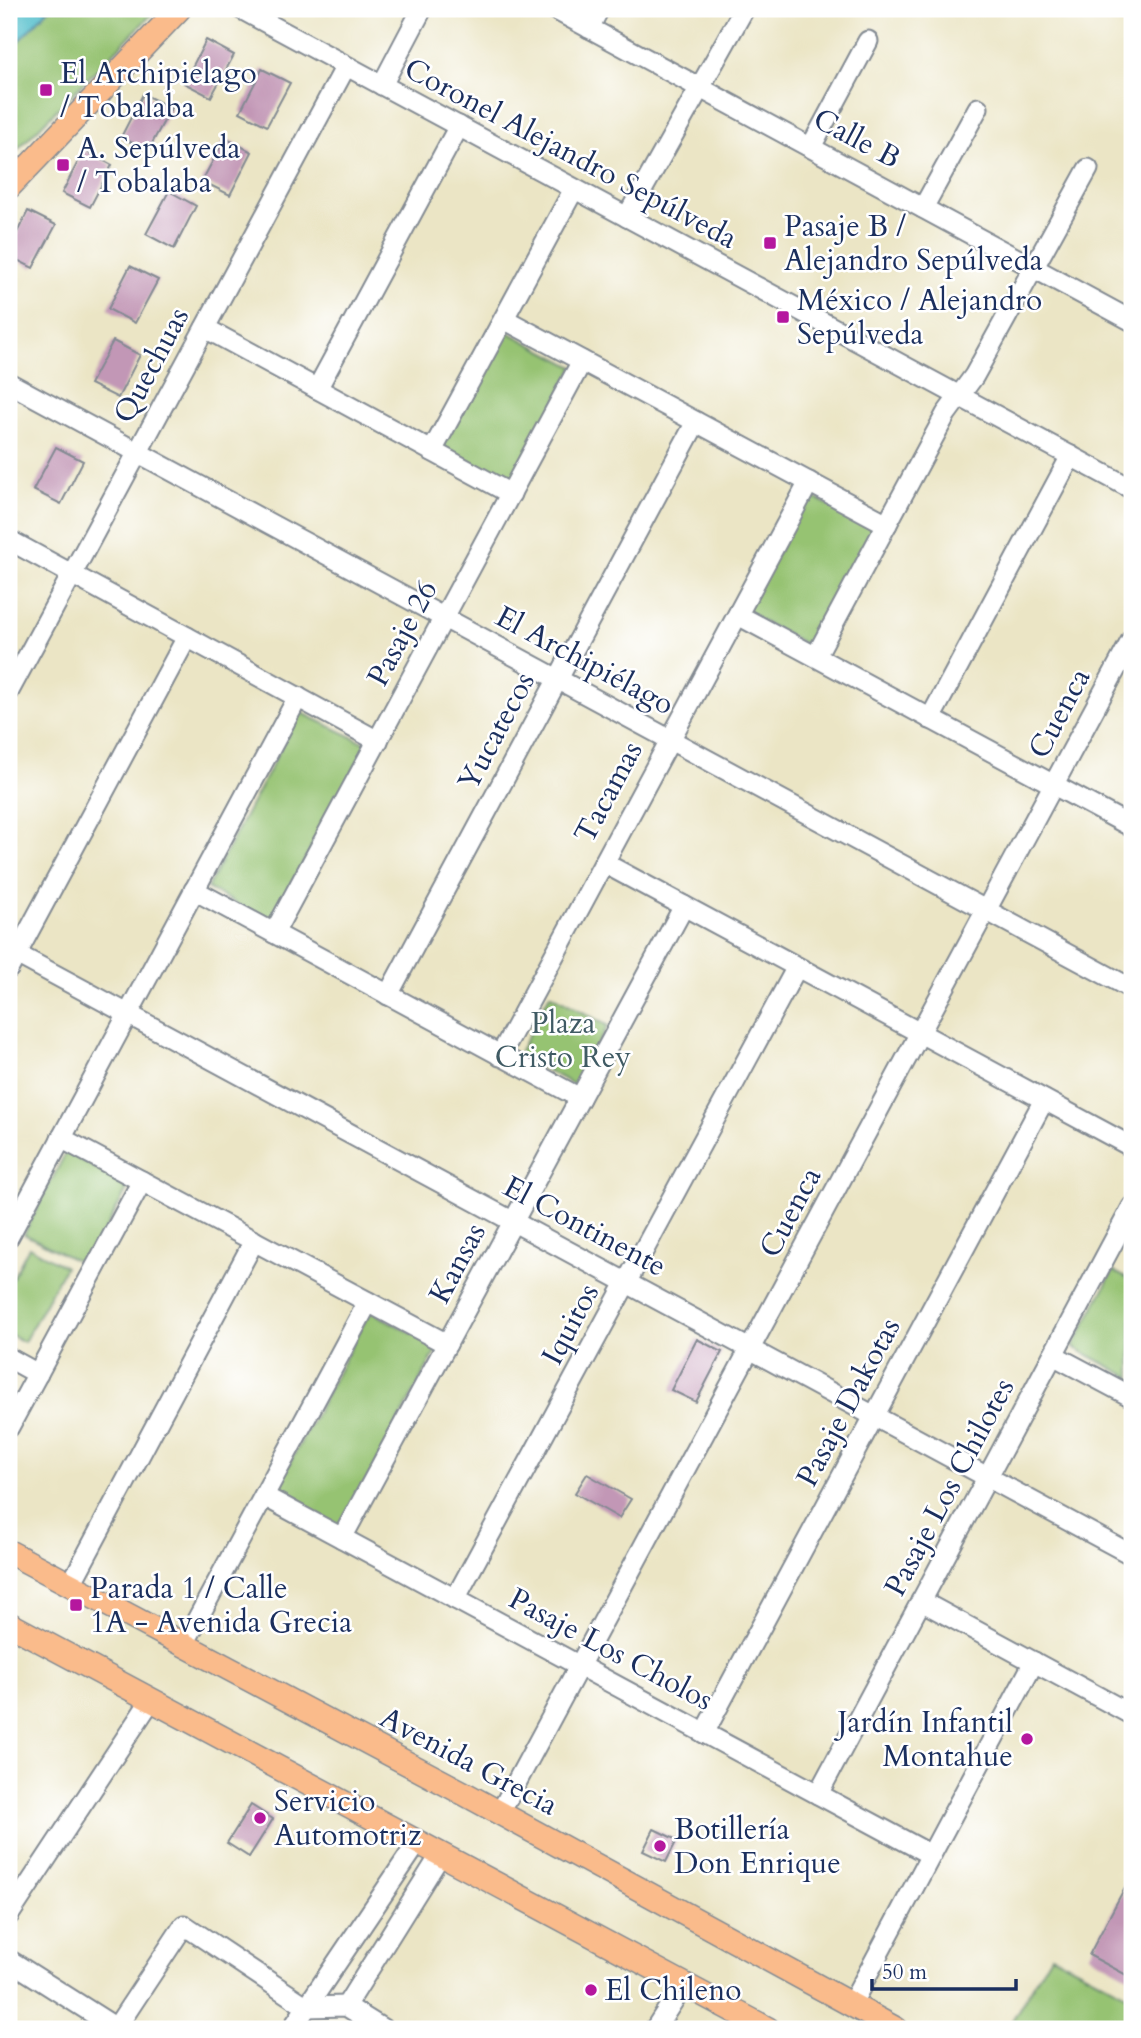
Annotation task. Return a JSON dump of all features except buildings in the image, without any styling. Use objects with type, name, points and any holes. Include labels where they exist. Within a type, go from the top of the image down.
[{"type":"main road","points":[[9,187],[179,9]]},
{"type":"main road","name":"Avenida Grecia","points":[[9,1552],[500,1813],[896,2029]]},
{"type":"main road","points":[[9,1624],[768,2029]]},
{"type":"street","name":"Coronel Alejandro Sepúlveda","points":[[241,9],[1132,489]]},
{"type":"street","points":[[382,85],[422,9]]},
{"type":"street","name":"Calle B","points":[[554,9],[1132,321]]},
{"type":"street","points":[[589,28],[599,9]]},
{"type":"street","points":[[627,217],[744,9]]},
{"type":"street","points":[[811,147],[868,41]]},
{"type":"street","name":"Quechuas","points":[[9,691],[346,66]]},
{"type":"street","points":[[923,208],[978,108]]},
{"type":"street","points":[[317,389],[459,126]]},
{"type":"street","points":[[816,656],[946,414],[974,376],[1088,169]]},
{"type":"street","points":[[432,451],[574,188]]},
{"type":"street","points":[[503,319],[887,524]]},
{"type":"street","points":[[205,328],[511,494]]},
{"type":"street","name":"Pasaje 26","points":[[274,933],[582,361]]},
{"type":"street","name":"El Archipiélago","points":[[9,383],[1132,989]]},
{"type":"street","name":"Yucatecos","points":[[388,995],[696,422]]},
{"type":"street","points":[[930,719],[1071,456]]},
{"type":"street","name":"Tacamas","points":[[500,1056],[809,482]]},
{"type":"street","points":[[9,540],[378,741]]},
{"type":"street","points":[[738,614],[1132,827]]},
{"type":"street","points":[[11,957],[187,637]]},
{"type":"street","name":"Cuenca","points":[[500,1813],[1132,639]]},
{"type":"street","points":[[9,1236],[298,698]]},
{"type":"street","points":[[604,863],[1132,1147]]},
{"type":"street","points":[[194,890],[580,1098]]},
{"type":"street","name":"Kansas","points":[[342,1538],[684,906]]},
{"type":"street","name":"El Continente","points":[[11,957],[128,1014],[1132,1555]]},
{"type":"street","name":"Iquitos","points":[[456,1599],[797,967]]},
{"type":"street","name":"Pasaje Dakotas","points":[[704,1733],[1044,1100]]},
{"type":"street","points":[[61,1138],[447,1344]]},
{"type":"street","points":[[9,1427],[142,1181]]},
{"type":"street","name":"Pasaje Los Chilotes","points":[[818,1794],[1132,1207]]},
{"type":"street","points":[[71,1584],[254,1241]]},
{"type":"street","points":[[184,1644],[368,1302]]},
{"type":"street","points":[[1053,1355],[1132,1396]]},
{"type":"street","points":[[9,1358],[38,1374]]},
{"type":"street","name":"Pasaje Los Cholos","points":[[264,1496],[931,1855]]},
{"type":"street","points":[[921,1601],[1132,1715]]},
{"type":"street","points":[[851,2005],[1034,1662]]},
{"type":"street","points":[[9,1915],[152,1700]]},
{"type":"street","points":[[292,2029],[418,1842]]},
{"type":"street","points":[[346,2006],[441,1854]]},
{"type":"street","points":[[9,1960],[116,2028],[184,1925],[307,2007],[346,2006],[383,2029]]},
{"type":"street","points":[[655,2029],[684,1984]]},
{"type":"green space","points":[[49,9],[157,9],[9,158],[9,51]]},
{"type":"green space","points":[[502,329],[574,367],[512,483],[441,447]]},
{"type":"green space","points":[[809,495],[880,531],[815,649],[744,612]]},
{"type":"green space","points":[[300,712],[367,744],[271,922],[207,888]]},
{"type":"green space","name":"Plaza Cristo Rey","points":[[550,994],[608,1026],[576,1086],[518,1055]]},
{"type":"green space","points":[[66,1152],[129,1186],[86,1266],[24,1234]]},
{"type":"green space","points":[[29,1247],[65,1267],[24,1342],[9,1334],[9,1285]]},
{"type":"green space","points":[[1113,1271],[1132,1281],[1131,1378],[1073,1347]]},
{"type":"green space","points":[[370,1311],[438,1347],[340,1531],[273,1495]]},
{"type":"green space","points":[[1051,1955],[1132,1997],[1132,2029],[1007,2029]]},
{"type":"water","points":[[9,9],[49,9],[9,51]]},
{"type":"place","name":"El Archipielago / Tobalaba","points":[[46,90]]},
{"type":"place","name":"A. Sepúlveda / Tobalaba","points":[[63,165]]},
{"type":"place","name":"Pasaje B / Alejandro Sepúlveda","points":[[770,243]]},
{"type":"place","name":"México / Alejandro Sepúlveda","points":[[783,317]]},
{"type":"place","name":"Parada 1 / Calle 1A - Avenida Grecia","points":[[76,1605]]},
{"type":"place","name":"Jardín Infantil Montahue","points":[[1027,1739]]},
{"type":"place","name":"Servicio Automotriz","points":[[260,1818]]},
{"type":"place","name":"Botillería Don Enrique","points":[[660,1846]]},
{"type":"place","name":"El Chileno","points":[[591,1990]]}]
